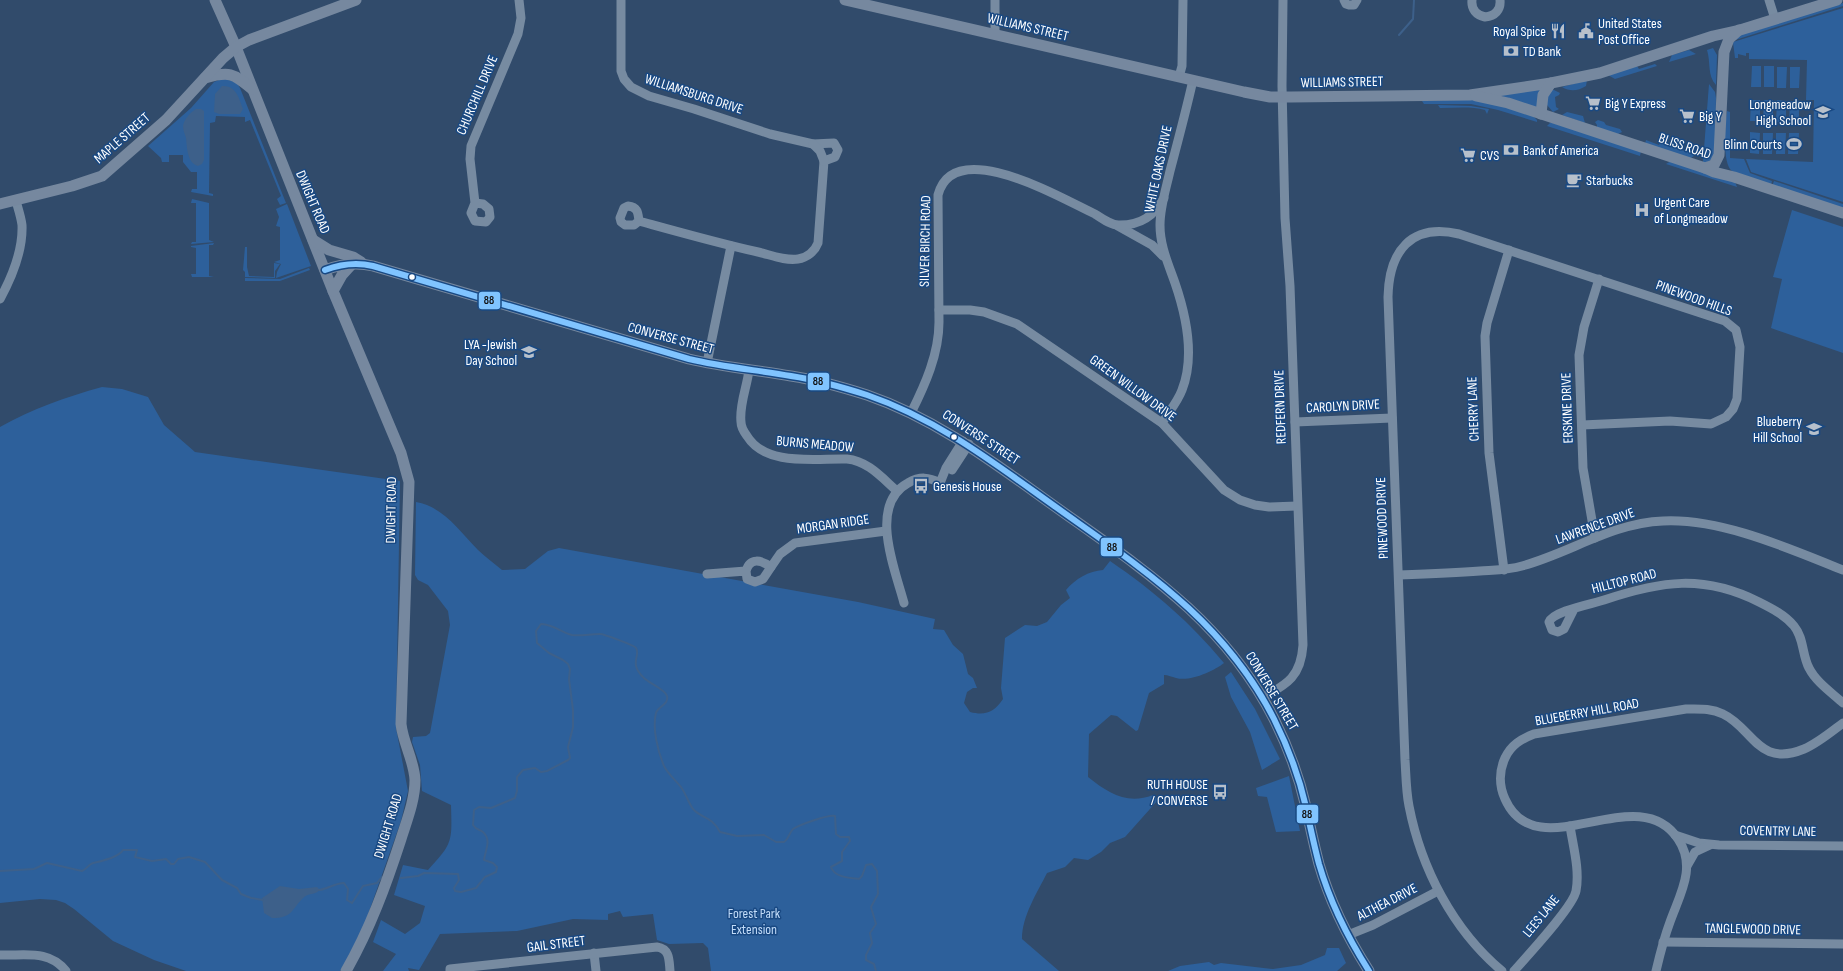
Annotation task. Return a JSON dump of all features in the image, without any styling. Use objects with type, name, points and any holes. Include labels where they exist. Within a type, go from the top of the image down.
[{"type":"main road","name":"DWIGHT ROAD","points":[[215,0],[236,47],[333,291],[401,453],[406,470],[409,490],[405,568],[401,724],[404,739],[414,769],[414,793],[410,811],[375,914],[360,947],[346,971]]},
{"type":"main road","points":[[236,47],[249,40],[356,0]]},
{"type":"main road","name":"WILLIAMS STREET","points":[[846,0],[882,4],[995,34],[1179,77],[1254,94],[1283,97],[1470,95],[1551,83],[1600,73],[1728,32],[1740,30],[1837,0]]},
{"type":"main road","points":[[1705,168],[1715,163],[1719,152],[1722,63],[1729,39],[1740,30]]},
{"type":"main road","points":[[1705,40],[1716,47],[1722,63]]},
{"type":"main road","name":"MAPLE STREET","points":[[0,204],[86,182],[102,176],[166,120],[204,78],[236,47]]},
{"type":"main road","points":[[204,78],[220,73],[231,74],[240,79],[253,90]]},
{"type":"main road","points":[[1541,114],[1543,95],[1551,83]]},
{"type":"main road","name":"BLISS ROAD","points":[[1470,95],[1492,99],[1541,114],[1720,174],[1734,177],[1843,213]]},
{"type":"main road","points":[[1719,152],[1726,167],[1734,177]]},
{"type":"main road","points":[[313,240],[330,250],[353,257],[364,264]]},
{"type":"main road","points":[[333,291],[342,275],[352,264]]},
{"type":"main road","name":"CONVERSE STREET","points":[[325,270],[338,265],[364,264],[660,351],[706,363],[793,376],[840,387],[877,399],[911,413],[966,443],[1124,556],[1183,602],[1224,643],[1241,664],[1262,698],[1280,732],[1293,762],[1304,799],[1320,866],[1333,902],[1348,935],[1370,971]]},
{"type":"street","name":"CHURCHILL DRIVE","points":[[475,203],[470,149],[519,31],[521,18],[520,0]]},
{"type":"street","name":"WILLIAMSBURG DRIVE","points":[[621,0],[621,67],[624,79],[631,87],[649,96],[770,134],[813,144],[831,142],[837,146],[837,155],[824,162]]},
{"type":"street","points":[[995,0],[995,34]]},
{"type":"street","points":[[1179,77],[1182,66],[1183,0]]},
{"type":"street","name":"REDFERN DRIVE","points":[[1262,698],[1285,685],[1292,679],[1300,665],[1302,656],[1295,422],[1285,218],[1283,0]]},
{"type":"street","points":[[1344,0],[1346,4],[1351,6],[1358,0]]},
{"type":"street","points":[[1472,0],[1472,5],[1475,12],[1485,17],[1496,13],[1500,7],[1500,0]]},
{"type":"street","points":[[1769,0],[1775,19]]},
{"type":"street","name":"WHITE OAKS DRIVE","points":[[1162,423],[1182,390],[1188,360],[1188,340],[1183,309],[1165,259],[1160,224],[1164,198],[1193,80]]},
{"type":"street","points":[[639,221],[731,246],[791,259],[804,257],[812,252],[817,246],[820,235],[824,162],[820,150],[813,144]]},
{"type":"street","name":"SILVER BIRCH ROAD","points":[[911,413],[933,358],[939,328],[938,195],[944,183],[956,173],[970,169],[1013,176],[1118,226],[1152,245],[1165,259]]},
{"type":"street","points":[[1118,226],[1145,219],[1154,213],[1164,198]]},
{"type":"street","points":[[0,299],[8,285],[21,245],[22,224],[16,201]]},
{"type":"street","name":"PINEWOOD DRIVE","points":[[1502,971],[1491,962],[1463,928],[1438,891],[1421,851],[1409,804],[1405,760],[1388,281],[1393,263],[1399,252],[1414,238],[1426,232],[1436,231],[1459,234],[1598,279]]},
{"type":"street","points":[[706,363],[731,246]]},
{"type":"street","name":"CHERRY LANE","points":[[1504,570],[1489,453],[1485,336],[1487,323],[1509,250]]},
{"type":"street","name":"ERSKINE DRIVE","points":[[1595,538],[1584,478],[1579,362],[1580,341],[1598,279]]},
{"type":"street","name":"PINEWOOD HILLS","points":[[1582,424],[1670,421],[1714,423],[1726,417],[1733,409],[1738,391],[1740,341],[1732,326],[1725,321],[1598,279]]},
{"type":"street","name":"GREEN WILLOW DRIVE","points":[[938,310],[970,310],[984,312],[1017,324],[1162,423],[1224,490],[1240,500],[1255,505],[1269,507],[1298,506]]},
{"type":"street","name":"BURNS MEADOW","points":[[749,370],[740,420],[744,432],[754,446],[767,454],[780,457],[848,458],[858,461],[869,467],[897,491]]},
{"type":"street","name":"CAROLYN DRIVE","points":[[1295,422],[1392,418]]},
{"type":"street","points":[[904,603],[886,531],[887,513],[897,491],[909,482],[920,478],[929,478],[940,483],[952,471],[966,443]]},
{"type":"street","name":"LAWRENCE DRIVE","points":[[1399,575],[1504,570],[1520,567],[1636,524],[1664,521],[1688,522],[1718,527],[1759,539],[1843,570]]},
{"type":"street","name":"MORGAN RIDGE","points":[[746,571],[747,579],[755,582],[763,578],[780,554],[795,543],[886,531]]},
{"type":"street","points":[[707,574],[746,571],[750,564],[755,561],[763,562],[771,567]]},
{"type":"street","name":"HILLTOP ROAD","points":[[1574,609],[1641,588],[1657,585],[1696,584],[1717,586],[1736,592],[1769,607],[1793,625],[1800,638],[1811,671],[1843,703]]},
{"type":"street","name":"BLUEBERRY HILL ROAD","points":[[1656,971],[1663,942],[1684,887],[1687,866],[1685,854],[1675,835],[1668,828],[1658,822],[1635,816],[1548,828],[1532,825],[1517,817],[1507,805],[1501,786],[1502,768],[1511,749],[1524,738],[1534,734],[1686,709],[1714,711],[1727,716],[1751,739],[1765,749],[1779,753],[1789,753],[1805,749],[1843,723]]},
{"type":"street","name":"LEES LANE","points":[[1514,971],[1566,909],[1575,896],[1577,875],[1570,826]]},
{"type":"street","name":"COVENTRY LANE","points":[[1675,835],[1699,842],[1714,844],[1843,846]]},
{"type":"street","name":"COVENTRY LANE","points":[[1687,866],[1695,852],[1714,844]]},
{"type":"street","name":"ALTHEA DRIVE","points":[[1348,935],[1373,925],[1438,891]]},
{"type":"street","name":"TANGLEWOOD DRIVE","points":[[1663,942],[1843,944]]},
{"type":"street","name":"GAIL STREET","points":[[450,970],[522,966],[594,953],[657,947],[665,949],[668,953],[670,971]]},
{"type":"street","points":[[0,955],[31,953],[39,954],[55,961],[66,971]]},
{"type":"street","points":[[594,953],[596,971]]},
{"type":"green space","points":[[1843,3],[1843,6],[1732,41],[1744,33]]},
{"type":"green space","name":"Longmeadow High School","points":[[1843,8],[1843,202],[1751,172],[1746,159],[1813,162],[1814,100],[1806,100],[1807,60],[1749,59],[1749,53],[1746,53],[1746,56],[1738,54],[1738,58],[1735,58],[1733,42]]},
{"type":"green space","points":[[1713,48],[1717,55],[1716,85],[1711,77],[1707,50]]},
{"type":"green space","points":[[1689,50],[1696,54],[1669,62],[1672,55]]},
{"type":"green space","points":[[1655,64],[1657,66],[1615,79],[1608,75],[1637,66],[1639,69]]},
{"type":"green space","points":[[1752,66],[1761,66],[1761,87],[1751,87]]},
{"type":"green space","points":[[1764,66],[1774,66],[1774,87],[1764,87]]},
{"type":"green space","points":[[1777,67],[1787,67],[1786,88],[1777,88]]},
{"type":"green space","points":[[1790,67],[1800,67],[1799,88],[1790,88]]},
{"type":"green space","points":[[224,78],[237,83],[240,88],[286,203],[280,205],[277,199],[281,196],[250,120],[245,122],[245,117],[216,116],[215,122],[210,123],[209,193],[213,194],[213,196],[191,192],[192,189],[197,189],[197,172],[191,172],[183,162],[183,155],[169,155],[169,162],[162,162],[161,158],[148,146],[191,108],[214,82]]},
{"type":"green space","points":[[1587,80],[1586,86],[1577,90],[1568,90],[1562,87]]},
{"type":"green space","points":[[1709,84],[1715,92],[1716,98],[1715,153],[1713,159],[1706,163],[1703,162]]},
{"type":"green space","points":[[1540,88],[1539,109],[1495,94]]},
{"type":"green space","points":[[1552,90],[1560,93],[1555,97],[1556,107],[1559,109],[1553,112],[1547,105],[1547,96]]},
{"type":"green space","points":[[1469,99],[1489,102],[1533,116],[1537,122],[1498,110],[1471,104],[1424,104],[1422,101]]},
{"type":"green space","name":"Blinn Courts","points":[[1751,100],[1760,100],[1760,121],[1750,121]]},
{"type":"green space","name":"Blinn Courts","points":[[1764,100],[1773,100],[1773,121],[1763,121]]},
{"type":"green space","name":"Blinn Courts","points":[[1777,100],[1786,101],[1786,122],[1776,122]]},
{"type":"green space","name":"Blinn Courts","points":[[1790,101],[1799,101],[1799,122],[1789,122]]},
{"type":"green space","points":[[1438,105],[1471,106],[1489,109],[1487,114],[1485,110],[1480,109],[1440,108]]},
{"type":"green space","points":[[1727,111],[1730,112],[1730,158],[1744,159],[1750,173],[1772,181],[1771,185],[1740,175],[1732,171],[1729,167],[1725,152]]},
{"type":"green space","points":[[1567,112],[1583,116],[1585,123],[1562,115]]},
{"type":"green space","points":[[1598,120],[1604,122],[1606,125],[1620,129],[1622,132],[1618,134],[1597,129],[1595,122]]},
{"type":"green space","points":[[1550,123],[1641,151],[1640,156],[1547,126]]},
{"type":"green space","name":"Blinn Courts","points":[[1750,132],[1760,133],[1759,154],[1750,153]]},
{"type":"green space","name":"Blinn Courts","points":[[1763,133],[1773,133],[1772,154],[1763,154]]},
{"type":"green space","name":"Blinn Courts","points":[[1776,133],[1786,133],[1785,154],[1776,154]]},
{"type":"green space","name":"Blinn Courts","points":[[1789,133],[1799,133],[1798,154],[1788,154]]},
{"type":"green space","points":[[1646,140],[1694,154],[1694,156],[1689,159],[1645,144]]},
{"type":"green space","points":[[1671,161],[1735,182],[1737,187],[1666,164]]},
{"type":"green space","points":[[1774,181],[1843,204],[1843,209],[1772,186]]},
{"type":"green space","points":[[192,199],[209,203],[209,240],[214,242],[191,244],[192,242],[196,242],[196,203],[191,203]]},
{"type":"green space","points":[[287,204],[311,266],[276,278],[281,264],[274,262],[280,260],[280,227],[276,226],[279,217],[276,209]]},
{"type":"green space","points":[[1792,210],[1843,227],[1843,353],[1771,328],[1782,279],[1773,277]]},
{"type":"green space","points":[[214,243],[213,245],[209,245],[209,276],[214,277],[192,277],[191,274],[196,274],[196,248],[191,246]]},
{"type":"green space","points":[[245,247],[247,247],[247,267],[249,276],[274,277],[274,263],[280,264],[275,271],[275,278],[245,277],[245,272],[243,270]]},
{"type":"green space","points":[[309,268],[310,270],[280,281],[245,281],[245,278],[280,279]]},
{"type":"green space","points":[[102,387],[122,389],[148,397],[164,425],[195,452],[400,481],[396,728],[408,791],[401,821],[358,943],[340,971],[186,971],[154,960],[113,941],[65,903],[56,900],[40,899],[0,903],[0,427],[50,404]]},
{"type":"green space","name":"Forest Park Extension","points":[[416,502],[435,509],[443,514],[481,553],[502,570],[525,569],[548,551],[559,548],[858,602],[935,619],[933,629],[944,630],[953,645],[963,654],[968,674],[973,678],[977,688],[973,688],[967,692],[964,703],[970,712],[989,712],[993,710],[1003,699],[1001,688],[1005,638],[1025,625],[1037,626],[1047,622],[1061,605],[1070,598],[1066,590],[1070,586],[1078,579],[1088,574],[1103,570],[1110,561],[1142,584],[1171,608],[1198,634],[1224,663],[1195,677],[1182,679],[1164,675],[1164,684],[1149,693],[1138,730],[1136,731],[1117,716],[1111,715],[1089,734],[1088,777],[1103,788],[1118,796],[1135,799],[1153,795],[1158,800],[1125,837],[1110,843],[1101,852],[1088,860],[1074,858],[1065,867],[1047,873],[1027,913],[1024,922],[1022,939],[1059,971],[711,971],[708,948],[703,943],[669,944],[657,940],[653,914],[623,917],[620,911],[608,914],[608,920],[573,919],[517,931],[440,934],[419,970],[408,968],[409,971],[383,971],[396,954],[373,942],[381,920],[405,934],[420,923],[425,906],[394,895],[403,865],[428,870],[447,847],[451,835],[451,805],[422,791],[420,765],[412,742],[413,737],[426,736],[430,733],[450,625],[448,611],[428,585],[418,580],[415,575]]},
{"type":"green space","points":[[1231,672],[1255,709],[1280,759],[1262,770],[1250,732],[1231,697],[1225,677]]},
{"type":"green space","points":[[1289,776],[1300,831],[1276,832],[1267,797],[1258,796],[1256,788]]},
{"type":"green space","points":[[1327,948],[1339,948],[1346,963],[1337,971],[1168,971],[1180,966],[1209,962],[1214,965],[1221,963],[1273,969],[1301,965],[1325,955]]},
{"type":"shaded area","points":[[222,86],[231,88],[236,93],[243,109],[240,114],[219,114],[214,112],[215,94]]},
{"type":"shaded area","points":[[196,109],[201,109],[204,111],[204,160],[202,164],[198,166],[192,162],[187,150],[183,126],[188,116]]},
{"type":"shaded area","points":[[280,886],[299,889],[317,887],[320,890],[316,893],[305,896],[288,915],[279,918],[272,918],[264,913],[262,898]]},
{"type":"waterway","points":[[1399,35],[1413,19],[1414,0]]},
{"type":"waterway","points":[[401,878],[418,876],[424,873],[458,874],[459,880],[454,888],[455,891],[461,892],[476,888],[485,877],[496,872],[497,867],[493,863],[484,860],[488,842],[486,835],[476,829],[473,825],[474,810],[479,807],[491,808],[515,798],[517,791],[517,777],[523,770],[535,768],[541,772],[547,771],[570,758],[568,747],[573,727],[573,710],[569,679],[570,669],[568,664],[563,660],[549,653],[537,643],[536,631],[541,624],[572,635],[600,634],[625,642],[636,648],[636,664],[639,673],[646,680],[661,689],[666,694],[667,699],[657,711],[655,719],[656,740],[664,766],[681,787],[693,809],[714,823],[720,832],[737,836],[764,835],[776,842],[784,842],[796,827],[821,818],[835,816],[836,834],[840,837],[849,837],[850,841],[842,852],[842,861],[831,867],[835,873],[842,876],[859,879],[862,876],[866,865],[872,864],[877,871],[878,894],[871,907],[876,924],[870,933],[872,943],[866,955],[866,960],[874,964],[876,971]]},
{"type":"waterway","points":[[0,871],[34,869],[47,863],[82,871],[92,864],[121,853],[123,850],[137,850],[135,857],[152,861],[166,859],[171,864],[174,864],[178,859],[189,857],[205,862],[222,880],[237,888],[241,894],[251,898],[263,900]]},
{"type":"waterway","points":[[319,890],[344,883],[348,889],[347,900],[352,903],[363,886],[377,883],[382,877]]},
{"type":"transit line","name":"88","points":[[325,270],[349,264],[373,266],[689,359],[801,378],[839,387],[867,395],[917,416],[941,429],[987,458],[1148,574],[1205,624],[1230,652],[1253,684],[1274,719],[1284,740],[1300,784],[1319,864],[1328,892],[1347,933],[1369,971]]},
{"type":"place","name":"Royal Spice","points":[[1558,31]]},
{"type":"place","name":"United States Post Office","points":[[1586,31]]},
{"type":"place","name":"TD Bank","points":[[1511,51]]},
{"type":"place","name":"Big Y Express","points":[[1593,103]]},
{"type":"place","name":"Longmeadow High School","points":[[1823,112]]},
{"type":"place","name":"Big Y","points":[[1687,116]]},
{"type":"place","name":"Blinn Courts","points":[[1794,144]]},
{"type":"place","name":"Bank of America","points":[[1511,150]]},
{"type":"place","name":"CVS","points":[[1468,155]]},
{"type":"place","name":"Starbucks","points":[[1574,180]]},
{"type":"place","name":"Urgent Care of Longmeadow","points":[[1642,210]]},
{"type":"place","name":"LYA -Jewish Day School","points":[[529,352]]},
{"type":"place","name":"Blueberry Hill School","points":[[1814,429]]},
{"type":"place","name":"Genesis House","points":[[921,486]]},
{"type":"place","name":"RUTH HOUSE / CONVERSE","points":[[1220,792]]}]
